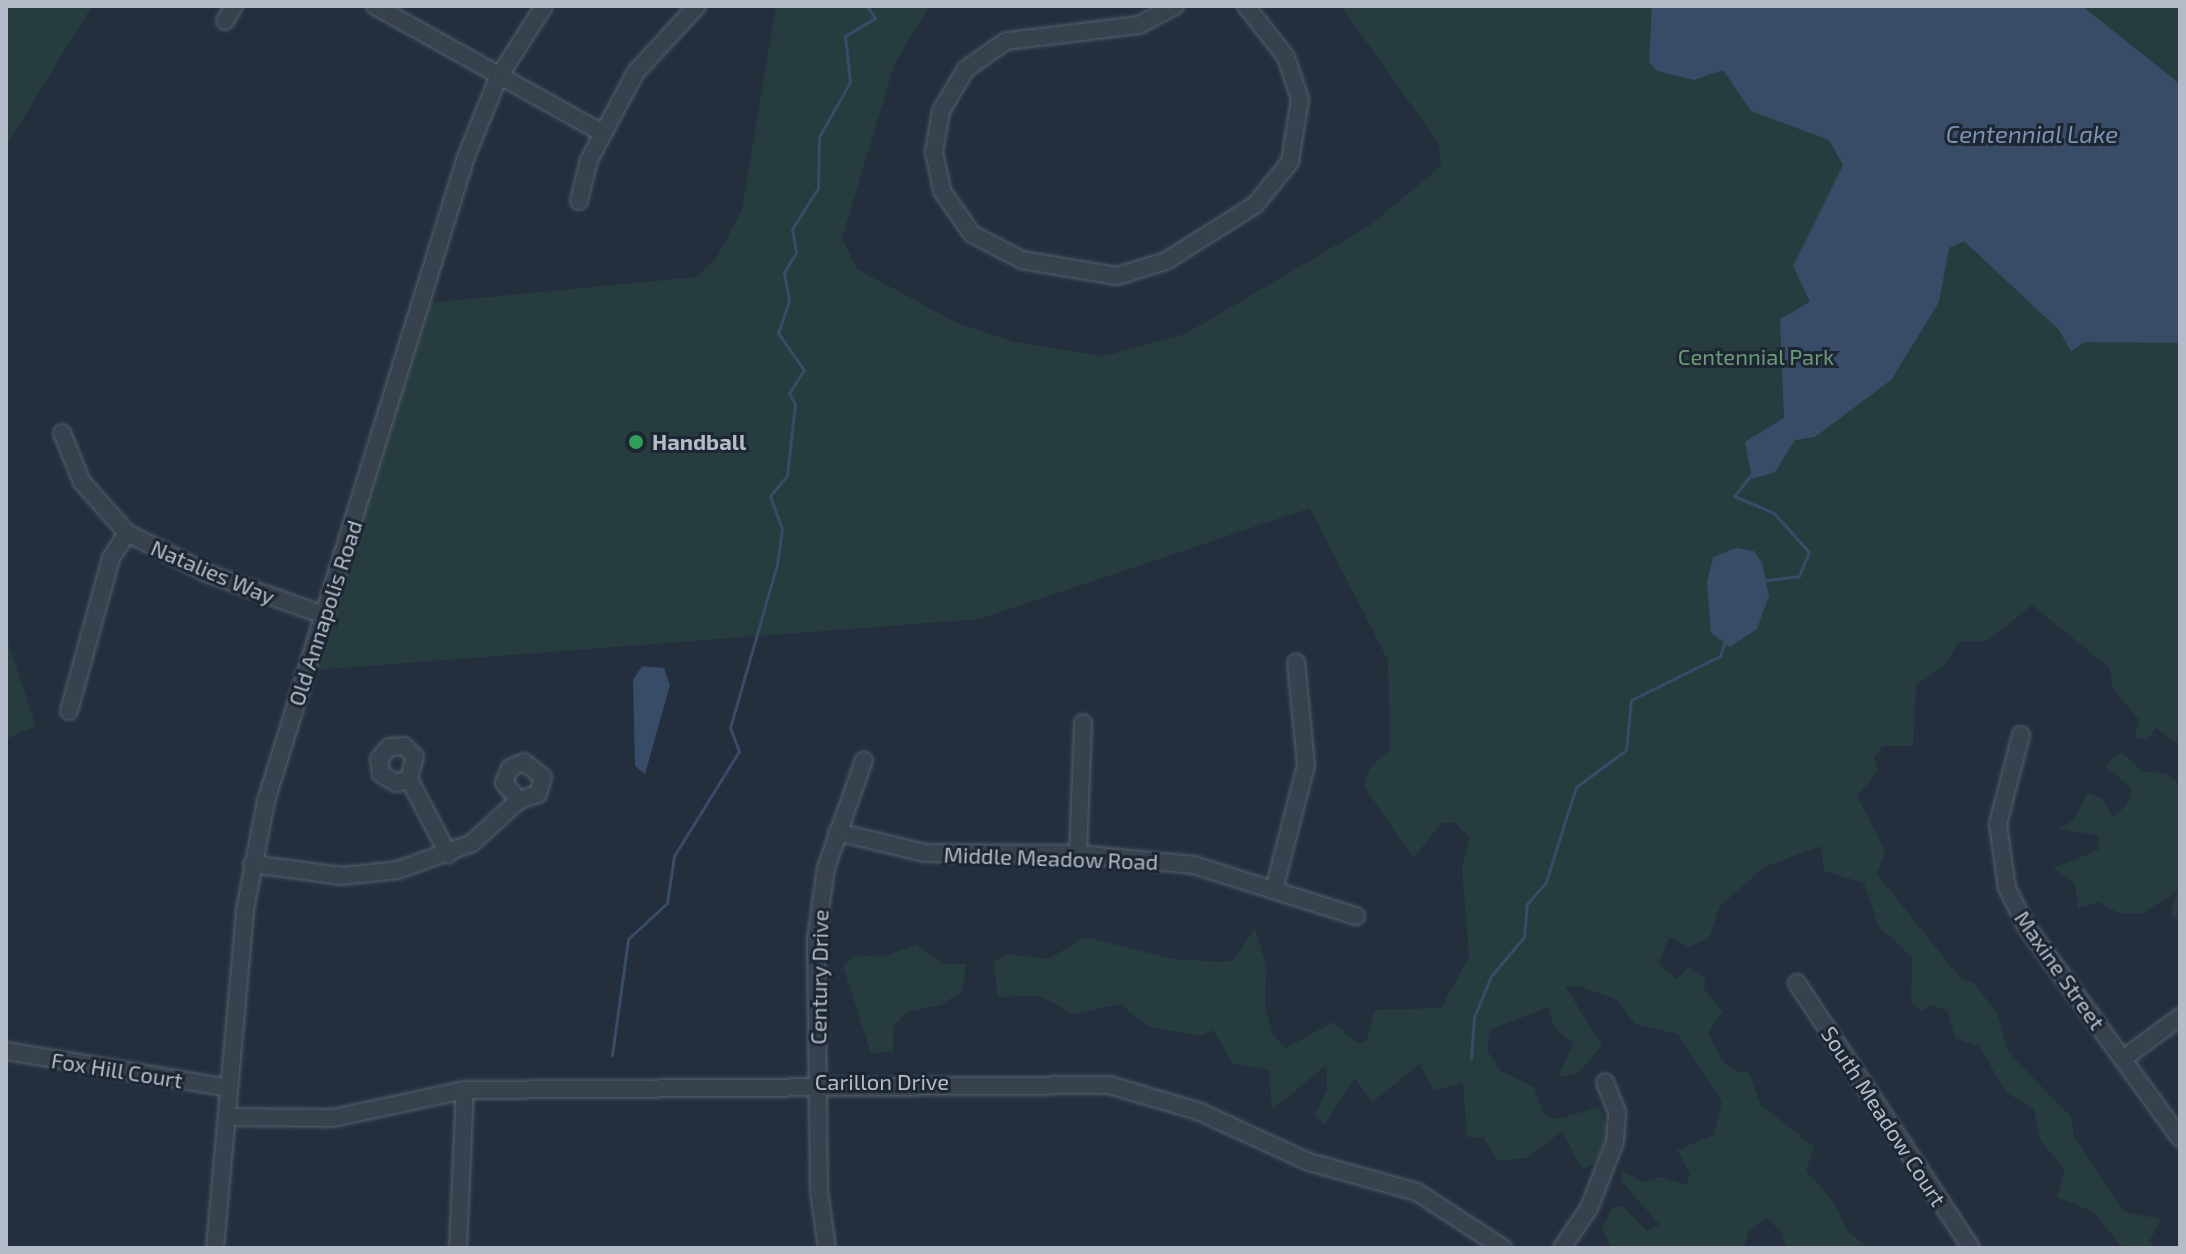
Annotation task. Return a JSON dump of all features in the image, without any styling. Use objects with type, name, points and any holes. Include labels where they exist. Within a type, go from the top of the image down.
[{"type":"street","points":[[225,21],[234,6]]},
{"type":"street","points":[[375,6],[498,78],[602,133]]},
{"type":"street","name":"Old Annapolis Road","points":[[215,1248],[252,864],[283,737],[326,616],[466,157],[498,78],[544,6]]},
{"type":"street","points":[[579,201],[602,133],[636,72],[697,6]]},
{"type":"street","points":[[1175,6],[1139,25],[1006,41],[966,69],[941,111],[934,152],[942,191],[972,234],[1022,260],[1117,276],[1166,261],[1255,205],[1290,162],[1300,99],[1286,57],[1246,6]]},
{"type":"street","name":"Natalies Way","points":[[62,433],[82,482],[127,533],[209,574],[326,616]]},
{"type":"street","points":[[69,711],[111,558],[127,533]]},
{"type":"street","points":[[1275,886],[1304,778],[1296,662]]},
{"type":"street","points":[[1078,854],[1083,723]]},
{"type":"street","name":"Maxine Street","points":[[2021,735],[1998,824],[2007,888],[2026,926],[2180,1138]]},
{"type":"street","name":"Century Drive","points":[[827,1248],[818,1083],[816,939],[837,832],[864,760]]},
{"type":"street","points":[[409,779],[448,854]]},
{"type":"street","points":[[252,864],[368,874],[448,854],[494,829],[519,800]]},
{"type":"street","name":"Middle Meadow Road","points":[[837,832],[925,853],[1078,854],[1170,861],[1275,886],[1356,916]]},
{"type":"street","name":"South Meadow Court","points":[[1797,983],[1971,1248]]},
{"type":"street","points":[[2123,1059],[2180,1017]]},
{"type":"street","name":"Fox Hill Court","points":[[6,1051],[229,1088]]},
{"type":"street","name":"Carillon Drive","points":[[227,1117],[333,1118],[465,1090],[1056,1081],[1136,1091],[1283,1153],[1417,1192],[1503,1248]]},
{"type":"street","points":[[1562,1248],[1589,1208],[1615,1142],[1617,1112],[1605,1082]]},
{"type":"street","points":[[458,1248],[465,1090]]},
{"type":"green space","points":[[6,6],[92,6],[6,146]]},
{"type":"green space","name":"Centennial Park","points":[[776,6],[930,6],[895,62],[842,238],[857,269],[959,324],[1014,342],[1104,356],[1185,334],[1369,226],[1441,166],[1439,144],[1341,6],[2180,6],[2180,745],[2156,728],[2147,740],[2135,737],[2139,720],[2113,688],[2110,668],[2032,605],[1987,641],[1959,641],[1944,666],[1916,685],[1913,746],[1883,746],[1874,757],[1878,771],[1857,796],[1885,851],[1877,874],[1960,978],[1973,982],[1997,1013],[2008,1052],[2071,1117],[2074,1136],[2124,1212],[2161,1219],[2150,1240],[2154,1248],[2122,1248],[2094,1212],[2057,1197],[2065,1170],[2040,1140],[2034,1110],[2006,1092],[1979,1046],[1955,1038],[1948,1011],[1933,1005],[1922,1011],[1911,1001],[1912,957],[1879,927],[1864,883],[1824,871],[1821,846],[1764,867],[1720,906],[1709,938],[1689,947],[1669,937],[1659,964],[1677,979],[1688,967],[1705,978],[1704,989],[1723,1011],[1708,1033],[1720,1057],[1734,1071],[1749,1072],[1760,1104],[1814,1147],[1806,1171],[1834,1202],[1848,1232],[1870,1248],[1786,1248],[1782,1232],[1766,1218],[1749,1231],[1744,1248],[1611,1248],[1602,1229],[1613,1207],[1623,1206],[1647,1231],[1660,1225],[1621,1181],[1621,1170],[1642,1182],[1661,1177],[1687,1185],[1690,1173],[1677,1150],[1714,1135],[1722,1102],[1678,1034],[1635,1024],[1617,1000],[1582,987],[1565,986],[1602,1046],[1577,1074],[1558,1077],[1573,1044],[1554,1027],[1548,1007],[1490,1030],[1487,1051],[1501,1071],[1534,1087],[1543,1114],[1557,1119],[1599,1107],[1609,1130],[1596,1162],[1582,1169],[1562,1131],[1527,1158],[1498,1161],[1483,1137],[1467,1137],[1463,1083],[1434,1091],[1420,1064],[1372,1102],[1355,1078],[1324,1125],[1315,1115],[1327,1090],[1326,1065],[1272,1110],[1269,1070],[1233,1064],[1213,1030],[1201,1036],[1149,1027],[1120,1004],[1073,1014],[1040,996],[998,997],[993,961],[1009,954],[1049,959],[1084,937],[1172,959],[1221,962],[1234,960],[1255,928],[1266,966],[1265,1005],[1272,1033],[1286,1048],[1333,1022],[1357,1043],[1366,1042],[1375,1010],[1441,1008],[1469,957],[1462,869],[1469,837],[1455,822],[1442,823],[1413,858],[1364,786],[1370,767],[1390,750],[1388,660],[1310,508],[980,619],[315,670],[427,303],[696,277],[716,259],[742,210]]},
{"type":"green space","points":[[6,637],[36,726],[6,739]]},
{"type":"green space","points":[[2121,752],[2143,772],[2165,773],[2180,785],[2180,920],[2170,915],[2177,891],[2143,913],[2120,914],[2099,902],[2078,908],[2075,884],[2053,868],[2099,850],[2098,835],[2059,829],[2074,820],[2087,793],[2102,798],[2112,817],[2127,805],[2132,788],[2105,766]]},
{"type":"green space","points":[[916,944],[943,964],[966,964],[962,991],[941,1005],[907,1012],[893,1026],[893,1052],[871,1053],[843,966],[855,955],[883,957]]},
{"type":"water","name":"Centennial Lake","points":[[1652,6],[2082,6],[2180,84],[2180,343],[2085,342],[2071,351],[2059,330],[1964,241],[1949,248],[1939,302],[1891,380],[1815,437],[1795,440],[1775,472],[1752,479],[1745,442],[1784,418],[1780,319],[1810,302],[1793,266],[1843,165],[1829,140],[1751,111],[1723,70],[1694,80],[1657,71],[1649,62]]},
{"type":"water","points":[[1736,548],[1754,551],[1762,563],[1769,596],[1757,629],[1730,647],[1711,633],[1707,583],[1713,557]]},
{"type":"water","points":[[642,666],[664,668],[670,685],[645,774],[635,766],[633,680]]},
{"type":"waterway","points":[[612,1055],[628,939],[667,903],[674,856],[739,751],[730,728],[777,564],[782,529],[770,496],[787,476],[795,404],[789,393],[804,370],[778,333],[789,301],[784,272],[796,253],[792,229],[818,188],[819,137],[850,82],[845,36],[875,18],[867,6]]},
{"type":"waterway","points":[[1752,474],[1734,496],[1774,513],[1809,552],[1799,576],[1766,580]]},
{"type":"waterway","points":[[1471,1058],[1474,1017],[1491,976],[1524,937],[1527,904],[1546,882],[1576,787],[1626,750],[1631,700],[1720,656],[1724,644]]},
{"type":"place","name":"Handball","points":[[636,442]]}]
